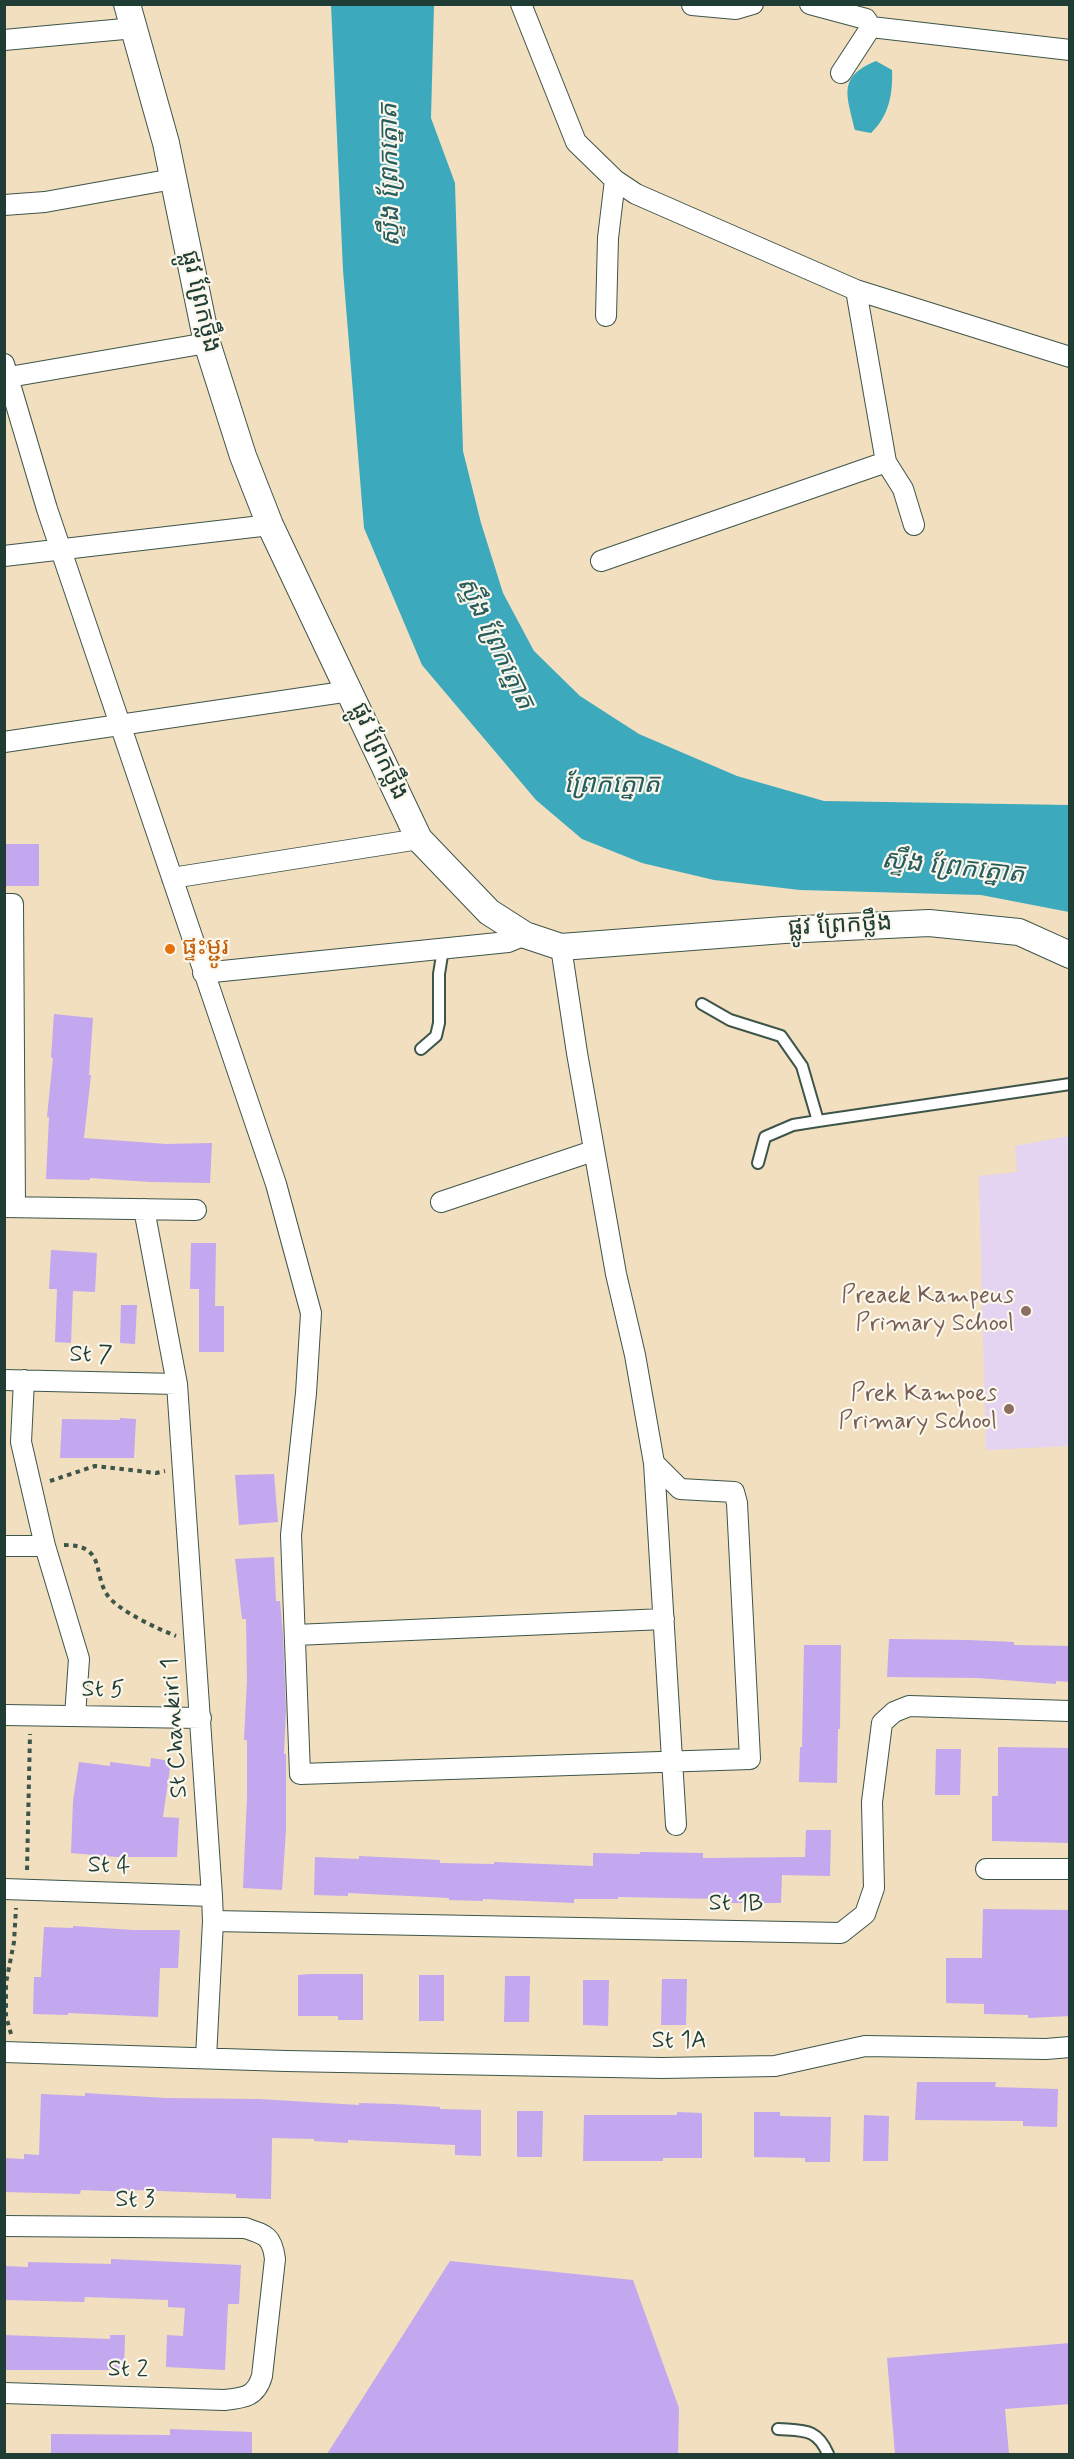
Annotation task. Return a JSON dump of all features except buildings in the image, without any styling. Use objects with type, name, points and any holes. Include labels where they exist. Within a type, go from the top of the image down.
[{"type":"street","points":[[521,4],[576,142],[615,180],[636,194],[856,290],[1070,357]]},
{"type":"street","points":[[692,5],[736,9],[753,4]]},
{"type":"street","points":[[810,4],[869,17],[1070,50]]},
{"type":"street","points":[[4,40],[131,16]]},
{"type":"street","name":"ផ្លូវ ព្រែកថ្លឹង","points":[[131,16],[166,143],[207,343],[243,456],[270,525],[419,839],[489,912],[525,935],[561,947],[784,930],[929,924],[1019,932],[1070,955]]},
{"type":"street","points":[[841,73],[869,17]]},
{"type":"street","points":[[4,205],[45,202],[173,179]]},
{"type":"street","points":[[606,316],[608,238],[615,180]]},
{"type":"street","points":[[856,290],[886,462],[903,489],[914,525]]},
{"type":"street","points":[[207,343],[6,374],[47,509],[276,1184],[311,1313],[306,1393],[291,1535],[300,1774],[750,1759],[737,1503],[734,1492],[680,1489],[654,1462]]},
{"type":"street","points":[[601,561],[886,462]]},
{"type":"street","points":[[4,556],[270,525]]},
{"type":"street","points":[[4,742],[350,691]]},
{"type":"street","points":[[172,878],[419,839]]},
{"type":"street","points":[[4,904],[13,904],[9,1054],[10,1207],[196,1210]]},
{"type":"street","points":[[203,973],[508,942],[525,935]]},
{"type":"street","points":[[561,947],[593,1151],[616,1274],[635,1355],[654,1462],[675,1825]]},
{"type":"street","points":[[441,1202],[593,1151]]},
{"type":"street","name":"St Chankiri 1","points":[[144,1209],[177,1384],[196,1644],[213,1921],[206,2058]]},
{"type":"street","points":[[14,1380],[21,1442],[45,1546],[79,1659],[75,1716]]},
{"type":"street","name":"St 7","points":[[14,1380],[177,1384]]},
{"type":"street","points":[[4,1546],[45,1546]]},
{"type":"street","points":[[295,1635],[664,1619]]},
{"type":"street","name":"St 1B","points":[[213,1921],[841,1933],[865,1914],[874,1888],[872,1802],[882,1723],[894,1712],[909,1706],[1070,1711]]},
{"type":"street","name":"St 5","points":[[4,1715],[201,1718]]},
{"type":"street","points":[[986,1869],[1070,1869]]},
{"type":"street","name":"St 4","points":[[16,1889],[212,1896]]},
{"type":"street","name":"St 1A","points":[[206,2058],[616,2068],[775,2066],[866,2046],[1046,2049],[1070,2047]]},
{"type":"street","points":[[8,2056],[206,2058]]},
{"type":"street","name":"St 3","points":[[4,2226],[245,2228],[264,2234],[273,2243],[275,2259],[262,2376],[258,2389],[250,2395]]},
{"type":"street","name":"St 2","points":[[4,2393],[224,2400],[250,2395]]},
{"type":"lane","points":[[421,1049],[436,1036],[439,1023],[438,974],[443,949]]},
{"type":"lane","points":[[702,1004],[730,1020],[781,1036],[802,1066],[818,1121]]},
{"type":"lane","points":[[758,1164],[765,1137],[793,1125],[1070,1084]]},
{"type":"lane","points":[[778,2429],[809,2431],[822,2441],[828,2454]]},
{"type":"path","points":[[32,1487],[95,1466],[156,1473],[183,1467]]},
{"type":"path","points":[[45,1546],[79,1545],[94,1557],[108,1596],[154,1628],[196,1644]]},
{"type":"path","points":[[8,2056],[6,1983],[14,1942],[16,1889],[27,1857],[31,1715]]},
{"type":"shaded area","name":"Preaek Kampeus Primary School","points":[[1069,1136],[1069,1446],[986,1450],[979,1176],[1017,1172],[1015,1146]]},
{"type":"water","name":"ព្រែកត្នោត","points":[[331,5],[434,5],[431,118],[455,183],[463,451],[481,523],[503,593],[534,651],[580,696],[639,734],[737,776],[824,801],[1069,805],[1069,912],[981,895],[800,890],[714,880],[642,863],[582,839],[536,800],[422,665],[364,528],[343,270]]},
{"type":"water","points":[[876,61],[892,70],[892,88],[886,112],[871,133],[855,130],[849,107],[848,88],[855,74]]},
{"type":"place","name":"ផ្ទះម្ជូរ","points":[[170,949]]},
{"type":"place","name":"Preaek Kampeus Primary School","points":[[1026,1311]]},
{"type":"place","name":"Prek Kampoes Primary School","points":[[1009,1409]]},
{"type":"water label","name":"ស្ទឹង ព្រែកត្នោត","points":[[392,175]]},
{"type":"water label","name":"ស្ទឹង ព្រែកត្នោត","points":[[494,644]]},
{"type":"water label","name":"ស្ទឹង ព្រែកត្នោត","points":[[953,869]]}]
